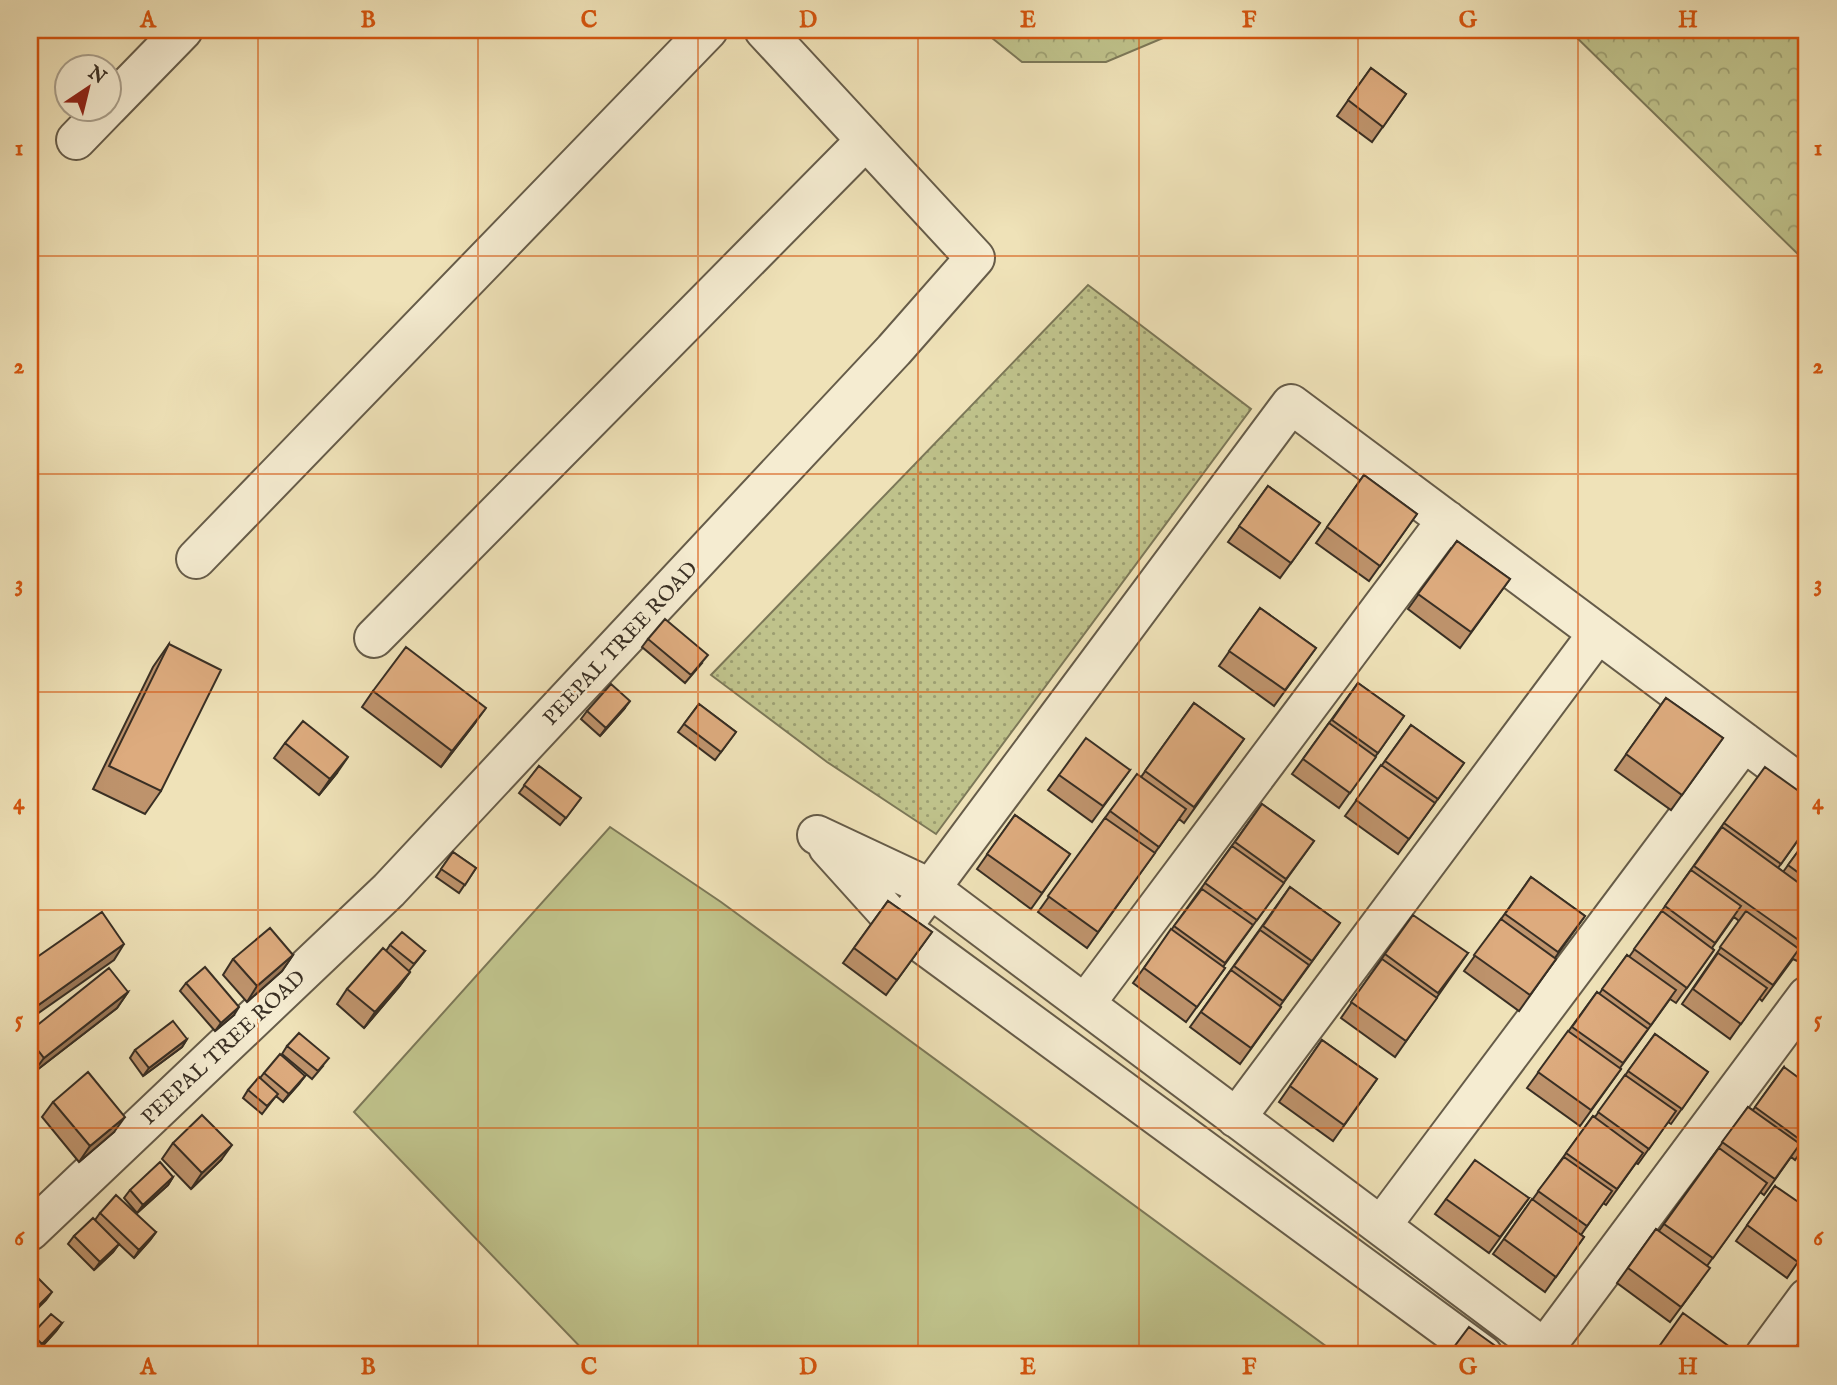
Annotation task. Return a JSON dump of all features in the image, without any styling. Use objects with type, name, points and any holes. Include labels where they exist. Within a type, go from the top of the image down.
[{"type":"street","points":[[122,93],[183,30]]},
{"type":"street","points":[[196,559],[708,30]]},
{"type":"street","name":"PEEPAL TREE ROAD","points":[[30,1231],[389,890],[894,350],[975,258],[764,30]]},
{"type":"street","points":[[76,140],[94,122]]},
{"type":"street","points":[[374,638],[866,140]]},
{"type":"street","points":[[901,928],[1291,404],[1807,789]]},
{"type":"street","points":[[1085,1004],[1447,520]]},
{"type":"street","points":[[1236,1118],[1598,633]]},
{"type":"street","points":[[1381,1226],[1744,742]]},
{"type":"street","points":[[1483,1355],[901,928],[817,835],[930,888],[1548,1352],[1807,996]]},
{"type":"street","points":[[1765,1355],[1807,1298]]},
{"type":"green space","points":[[982,30],[1182,30],[1106,62],[1022,62]]},
{"type":"green space","points":[[1569,30],[1807,30],[1807,263]]},
{"type":"green space","points":[[1088,285],[1251,409],[936,834],[827,762],[711,675]]},
{"type":"green space","points":[[610,827],[721,902],[1338,1355],[588,1355],[354,1112]]},
{"type":"building","points":[[1371,68],[1406,94],[1383,127],[1348,100]]},
{"type":"building","points":[[1364,475],[1417,514],[1380,566],[1327,527]]},
{"type":"building","points":[[1268,486],[1320,523],[1291,563],[1239,526]]},
{"type":"building","points":[[1457,541],[1510,579],[1471,632],[1418,594]]},
{"type":"building","points":[[1260,608],[1316,648],[1285,690],[1229,651]]},
{"type":"building","points":[[665,619],[708,655],[691,675],[648,639]]},
{"type":"building","points":[[169,644],[221,670],[161,791],[109,766]]},
{"type":"building","points":[[406,647],[486,708],[452,751],[373,691]]},
{"type":"building","points":[[1358,683],[1404,716],[1378,753],[1332,720]]},
{"type":"building","points":[[611,684],[630,701],[606,728],[587,711]]},
{"type":"building","points":[[1666,698],[1723,738],[1682,795],[1626,754]]},
{"type":"building","points":[[1194,703],[1244,739],[1194,807],[1145,771]]},
{"type":"building","points":[[699,704],[736,732],[721,752],[684,724]]},
{"type":"building","points":[[303,721],[348,757],[330,779],[285,743]]},
{"type":"building","points":[[1329,723],[1376,757],[1350,793],[1303,759]]},
{"type":"building","points":[[1411,725],[1464,763],[1438,799],[1385,761]]},
{"type":"building","points":[[1086,738],[1130,770],[1103,806],[1059,775]]},
{"type":"building","points":[[1381,765],[1435,803],[1409,839],[1356,800]]},
{"type":"building","points":[[539,766],[581,798],[566,818],[524,785]]},
{"type":"building","points":[[1765,767],[1807,797],[1807,827],[1781,864],[1724,823]]},
{"type":"building","points":[[1137,774],[1186,809],[1159,847],[1110,811]]},
{"type":"building","points":[[1262,804],[1314,841],[1286,879],[1235,842]]},
{"type":"building","points":[[1015,815],[1070,854],[1042,893],[987,854]]},
{"type":"building","points":[[1105,818],[1155,853],[1098,932],[1048,896]]},
{"type":"building","points":[[1722,827],[1807,889],[1807,946],[1694,866]]},
{"type":"building","points":[[1807,839],[1807,879],[1788,865]]},
{"type":"building","points":[[1232,846],[1284,883],[1257,920],[1205,883]]},
{"type":"building","points":[[453,852],[476,868],[465,885],[441,869]]},
{"type":"building","points":[[1691,870],[1741,906],[1715,943],[1665,906]]},
{"type":"building","points":[[1531,877],[1585,916],[1558,952],[1505,914]]},
{"type":"building","points":[[1290,887],[1340,923],[1312,961],[1263,926]]},
{"type":"building","points":[[1202,889],[1253,925],[1225,963],[1174,926]]},
{"type":"building","points":[[888,901],[932,932],[897,980],[854,948]]},
{"type":"building","points":[[1662,911],[1714,950],[1687,988],[1634,949]]},
{"type":"building","points":[[1746,911],[1799,949],[1773,985],[1720,947]]},
{"type":"building","points":[[102,912],[124,944],[30,1011],[30,962]]},
{"type":"building","points":[[1413,915],[1468,953],[1438,993],[1385,954]]},
{"type":"building","points":[[1501,919],[1556,959],[1530,995],[1474,955]]},
{"type":"building","points":[[270,928],[293,955],[257,986],[233,959]]},
{"type":"building","points":[[1171,929],[1225,968],[1197,1007],[1144,968]]},
{"type":"building","points":[[1260,930],[1309,965],[1283,1001],[1234,966]]},
{"type":"building","points":[[402,932],[425,951],[414,964],[390,945]]},
{"type":"building","points":[[383,948],[410,972],[375,1012],[347,989]]},
{"type":"building","points":[[1718,953],[1767,988],[1741,1024],[1693,989]]},
{"type":"building","points":[[1627,955],[1676,990],[1651,1025],[1602,989]]},
{"type":"building","points":[[1382,959],[1437,998],[1406,1041],[1351,1002]]},
{"type":"building","points":[[205,967],[239,1007],[221,1023],[186,983]]},
{"type":"building","points":[[109,968],[128,992],[44,1058],[30,1040],[30,1031]]},
{"type":"building","points":[[1231,970],[1281,1007],[1251,1048],[1201,1012]]},
{"type":"building","points":[[1597,992],[1648,1029],[1623,1063],[1572,1027]]},
{"type":"building","points":[[173,1021],[187,1039],[149,1068],[135,1050]]},
{"type":"building","points":[[1568,1031],[1621,1069],[1591,1110],[1538,1072]]},
{"type":"building","points":[[299,1033],[329,1058],[318,1071],[287,1046]]},
{"type":"building","points":[[1655,1034],[1708,1072],[1682,1109],[1628,1071]]},
{"type":"building","points":[[1322,1040],[1377,1079],[1344,1125],[1290,1086]]},
{"type":"building","points":[[280,1054],[305,1076],[289,1094],[264,1073]]},
{"type":"building","points":[[1784,1067],[1807,1084],[1806,1144],[1755,1107]]},
{"type":"building","points":[[88,1072],[125,1117],[90,1146],[53,1102]]},
{"type":"building","points":[[1625,1075],[1676,1111],[1649,1149],[1598,1112]]},
{"type":"building","points":[[259,1077],[278,1094],[267,1106],[248,1090]]},
{"type":"building","points":[[1748,1107],[1800,1144],[1775,1179],[1722,1142]]},
{"type":"building","points":[[202,1115],[232,1145],[202,1173],[173,1143]]},
{"type":"building","points":[[1593,1116],[1643,1153],[1617,1189],[1566,1153]]},
{"type":"building","points":[[1719,1148],[1767,1183],[1713,1258],[1664,1224]]},
{"type":"building","points":[[1564,1157],[1612,1191],[1587,1226],[1538,1191]]},
{"type":"building","points":[[1475,1160],[1529,1198],[1500,1237],[1446,1199]]},
{"type":"building","points":[[160,1162],[173,1177],[143,1205],[130,1190]]},
{"type":"building","points":[[1775,1186],[1807,1208],[1807,1249],[1798,1262],[1747,1225]]},
{"type":"building","points":[[116,1195],[156,1232],[139,1250],[100,1213]]},
{"type":"building","points":[[1532,1199],[1584,1237],[1556,1277],[1504,1239]]},
{"type":"building","points":[[93,1218],[119,1244],[100,1262],[74,1236]]},
{"type":"building","points":[[1656,1229],[1710,1268],[1681,1307],[1628,1268]]},
{"type":"building","points":[[30,1270],[52,1292],[30,1314]]},
{"type":"building","points":[[1683,1313],[1734,1350],[1730,1355],[1653,1355]]},
{"type":"building","points":[[51,1314],[62,1323],[42,1344],[32,1334]]},
{"type":"building","points":[[1469,1327],[1508,1355],[1448,1355]]}]
